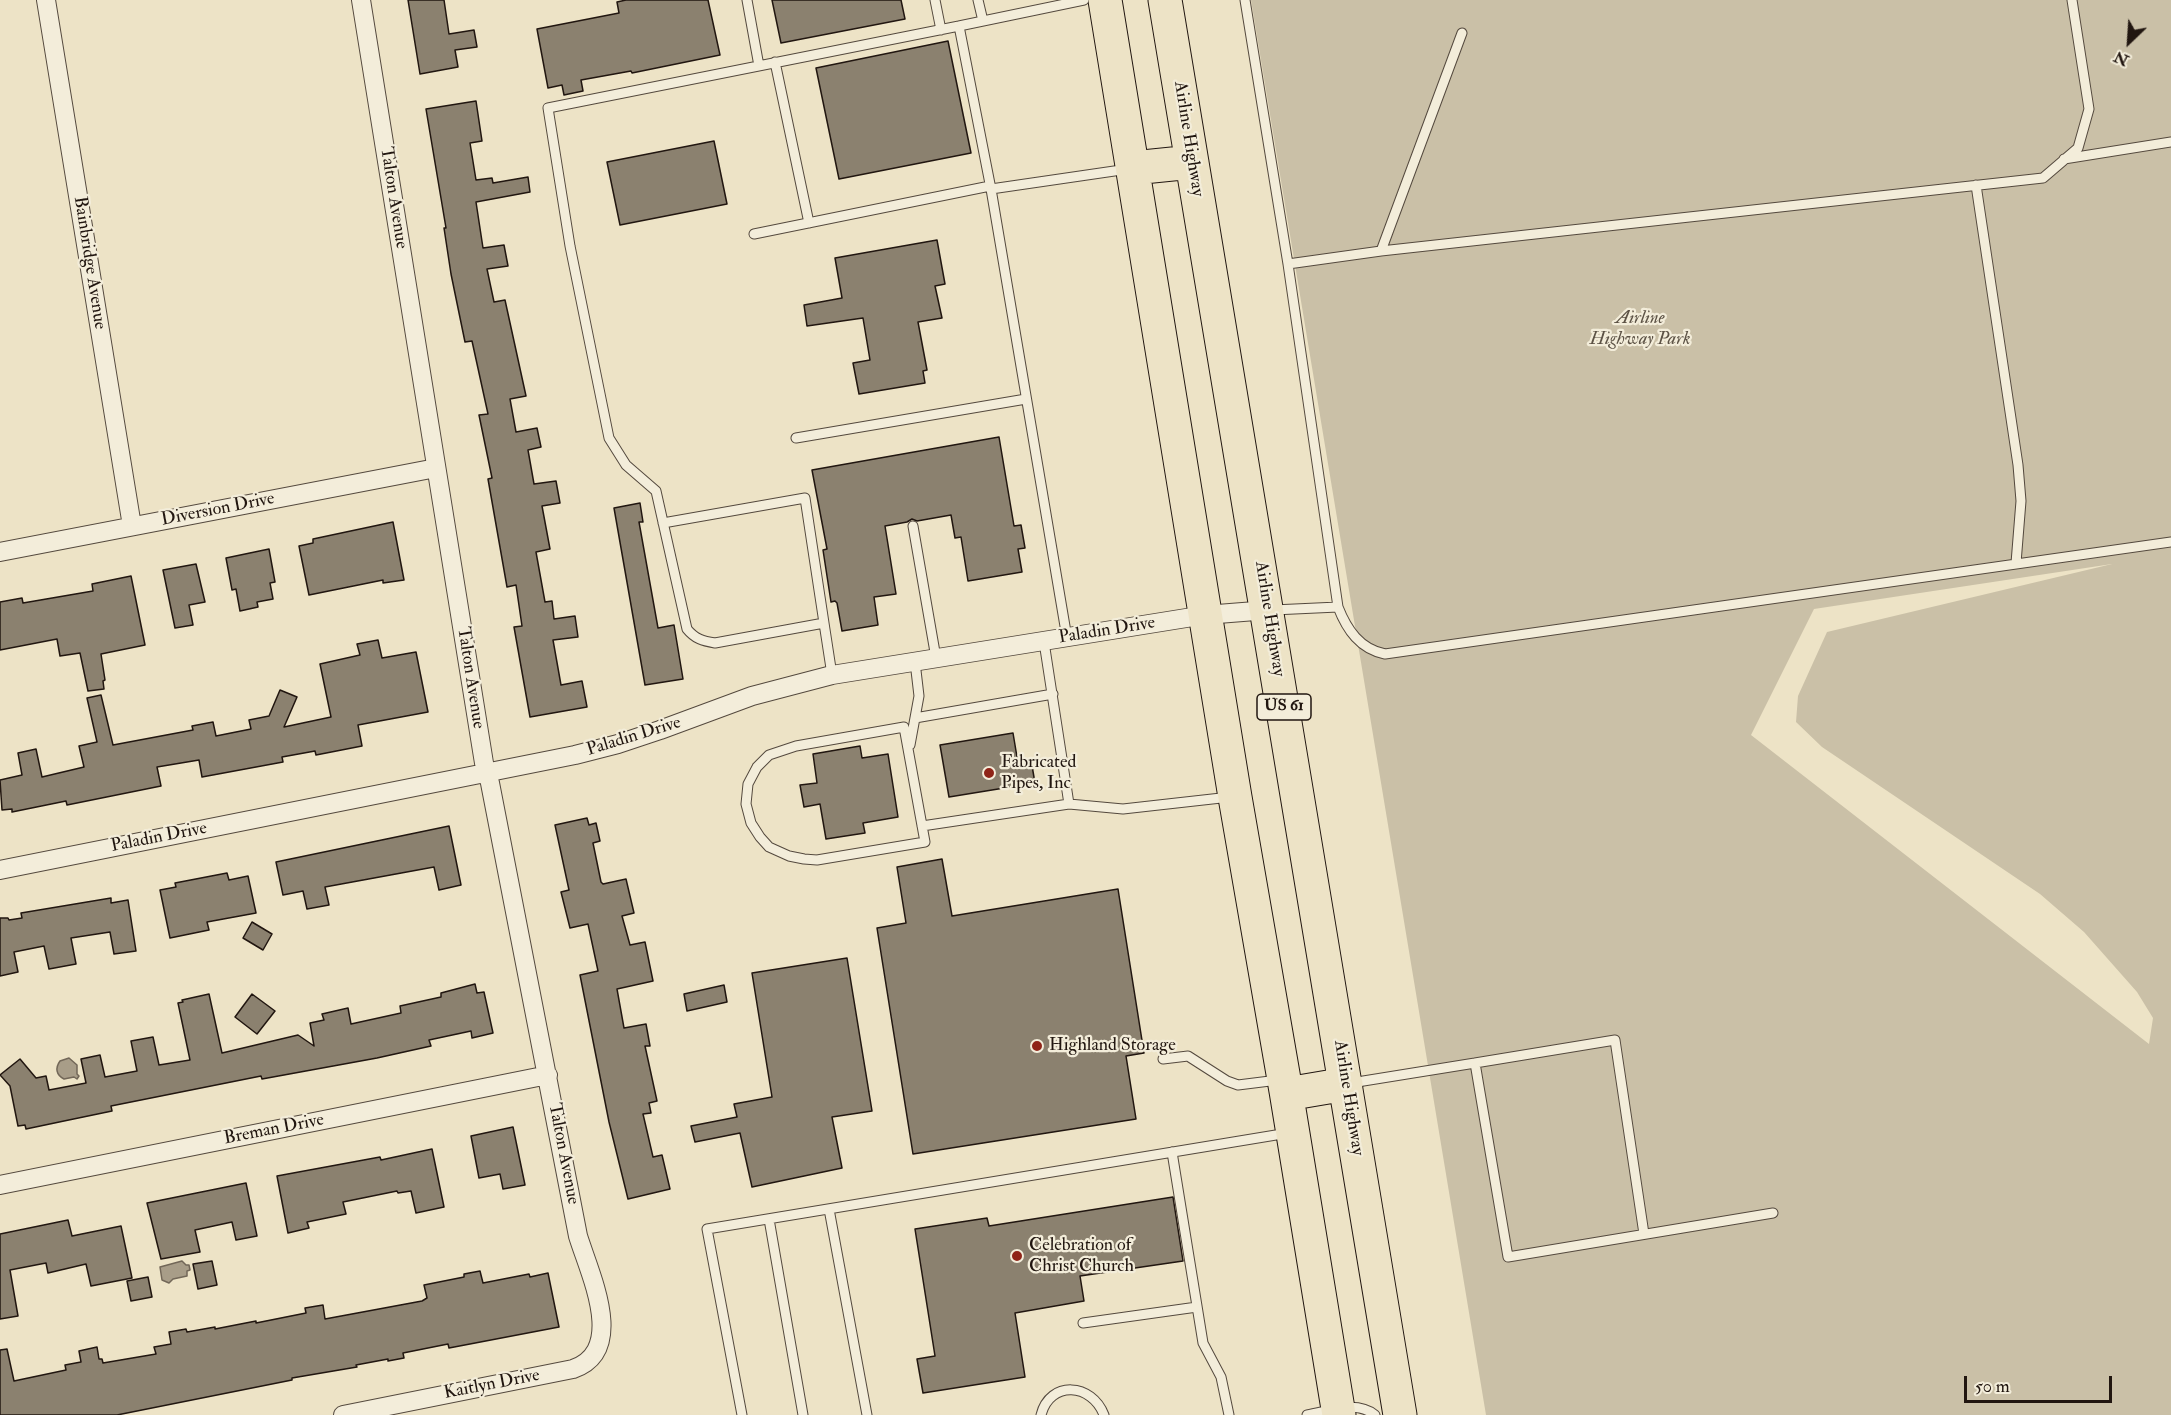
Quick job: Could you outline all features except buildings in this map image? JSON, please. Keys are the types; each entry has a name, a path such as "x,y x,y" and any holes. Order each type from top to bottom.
{"highway":[{"path":"1105,0 1235,797 1286,1087 1328,1413"},
{"name":"Airline Highway","path":"1165,0 1400,1415"},
{"path":"1133,168 1192,162"},
{"path":"1286,1087 1346,1084"}],"street":[{"name":"Bainbridge Avenue","path":"46,0 132,526"},
{"name":"Talton Avenue","path":"361,0 487,773 548,1074 578,1236 600,1308 603,1327 598,1349"},
{"name":"Diversion Drive","path":"0,552 436,468"},
{"name":"Paladin Drive","path":"0,870 487,773 618,744 752,696 832,675 1205,615 1268,610"},
{"name":"Breman Drive","path":"0,1185 548,1074"},
{"name":"Kaitlyn Drive","path":"343,1415 573,1369 583,1366 598,1349"}],"lane":[{"path":"747,0 759,66"},
{"path":"935,0 941,30"},
{"path":"978,0 983,21"},
{"path":"824,623 715,643 702,641 687,629 656,490 626,465 609,438 570,246 548,108 1083,0"},
{"path":"1245,0 1288,264 1338,607 1343,620 1359,642 1367,648 1385,654 2171,542"},
{"path":"1288,264 1381,251 2043,178 2078,148 2089,109 2072,0"},
{"path":"959,26 991,187 1067,638"},
{"path":"1381,251 1462,33"},
{"path":"776,62 809,223"},
{"path":"2064,159 2171,142"},
{"path":"754,234 991,187 1133,168"},
{"path":"1976,185 2018,465 2021,501 2016,563"},
{"path":"796,438 1026,399"},
{"path":"663,523 805,498 832,675"},
{"path":"913,526 936,658"},
{"path":"1268,610 1338,607"},
{"path":"1044,642 1069,804"},
{"path":"909,753 919,696 915,662"},
{"path":"915,718 1053,694"},
{"path":"904,727 922,826 925,842 817,860 789,856 769,847 751,823 746,804 748,784 757,767 769,755 796,746 904,727"},
{"path":"922,826 1069,804 1123,808 1235,797"},
{"path":"1346,1084 1615,1040 1644,1234"},
{"path":"1163,1059 1188,1056 1227,1081 1238,1085 1286,1087"},
{"path":"1474,1063 1508,1257 1773,1213"},
{"path":"742,1415 707,1229 1293,1132"},
{"path":"1172,1152 1203,1343 1221,1377 1229,1415"},
{"path":"830,1209 867,1415"},
{"path":"770,1219 803,1415"},
{"path":"1083,1323 1197,1307"},
{"path":"1041,1415 1047,1402 1054,1395 1064,1390 1074,1389 1093,1397 1100,1405 1104,1415"},
{"path":"1328,1413 1353,1406 1365,1408 1375,1415"}],"green space":[{"name":"Airline Highway Park","path":"1251,0 2171,0 2171,1415 1486,1415","holes":["2112,564 1827,632 1798,696 1796,722 1822,747 2040,894 2084,932 2137,992 2153,1018 2149,1044 1751,735 1814,609"]}],"shaded area":[{"path":"69,1058 77,1065 79,1076 77,1079 74,1077 64,1079 58,1073 60,1061"},
{"path":"182,1261 189,1265 190,1270 187,1271 187,1276 173,1279 169,1283 162,1280 160,1267"}],"place":[{"name":"Fabricated Pipes, Inc","path":"989,773"},
{"name":"Highland Storage","path":"1037,1046"},
{"name":"Celebration of Christ Church","path":"1017,1256"}]}
